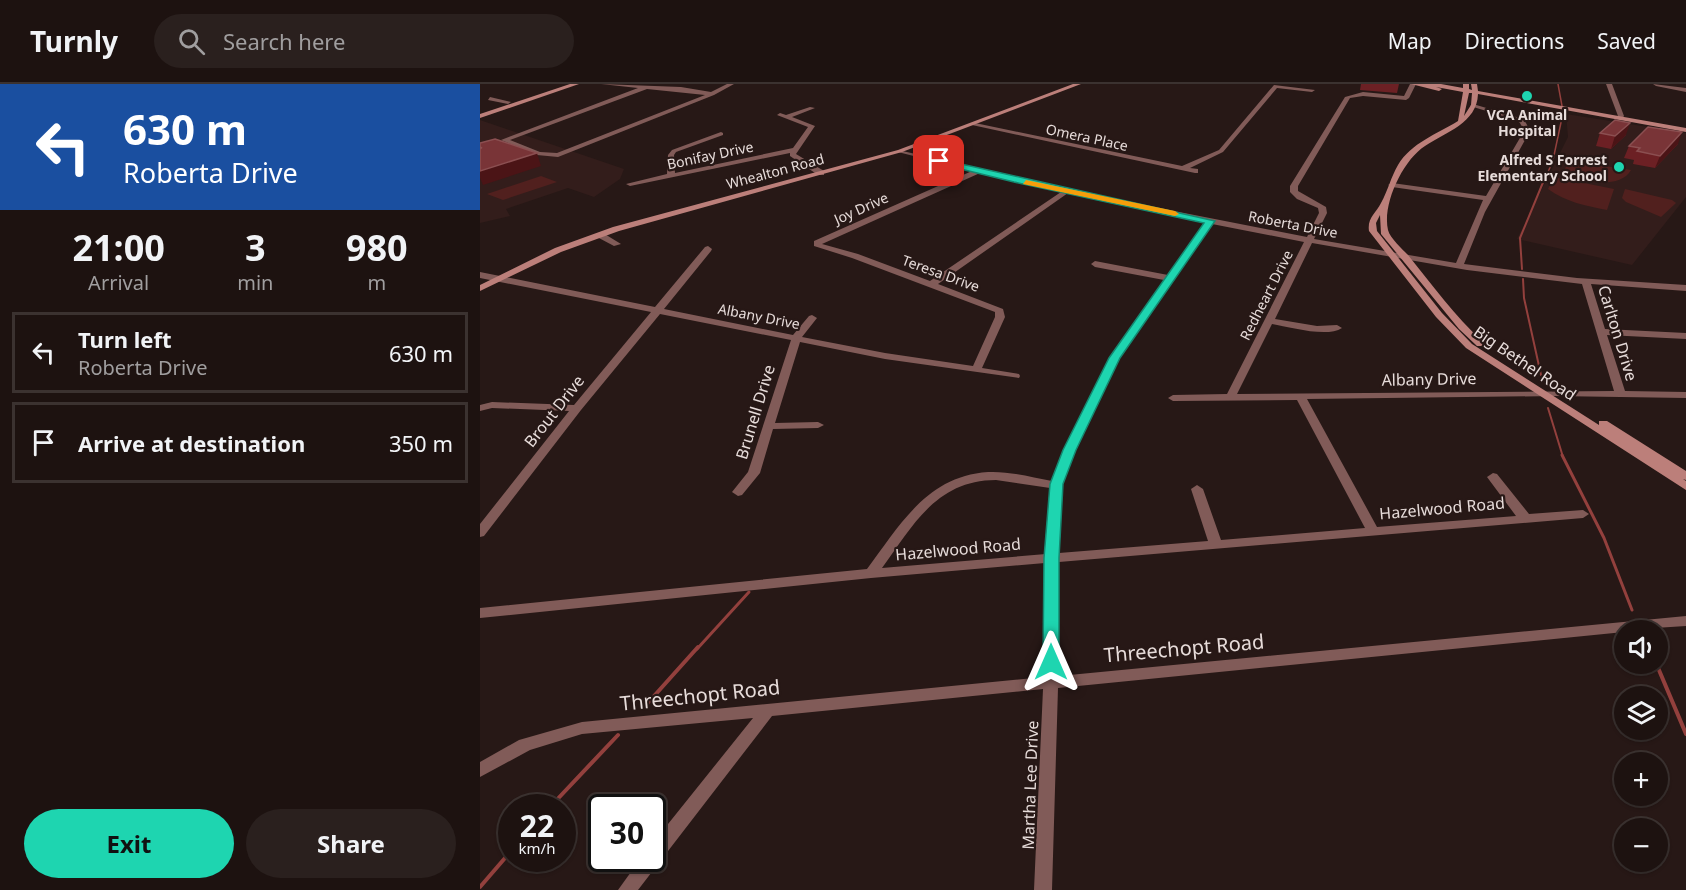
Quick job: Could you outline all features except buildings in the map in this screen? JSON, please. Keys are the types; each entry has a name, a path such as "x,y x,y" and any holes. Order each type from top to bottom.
{"main road":[{"path":"480,114 508,102 564,84"},
{"path":"480,114 576,84"},
{"name":"Whealton Road","path":"480,288 543,257 600,235 900,151 975,125 1078,84"},
{"path":"1414,84 1466,90"},
{"path":"1431,84 1466,90 1475,94 1686,130"},
{"path":"1473,106 1474,84"},
{"path":"1460,120 1466,90"},
{"name":"Big Bethel Road","path":"1473,106 1468,116 1412,151 1392,185 1384,204 1375,215 1372,229 1445,322 1469,346 1686,486"},
{"name":"Big Bethel Road","path":"1384,204 1383,230 1457,321 1490,351 1686,476"},
{"path":"1445,322 1457,321"}],"street":[{"path":"604,84 712,94"},
{"path":"646,87 504,139 539,154 558,155 712,94 731,84"},
{"name":"Redheart Drive","path":"1230,398 1271,321 1324,210 1300,197 1294,192 1294,186 1347,98 1363,94 1406,98 1414,84"},
{"path":"1609,84 1621,116 1619,119"},
{"path":"1656,84 1686,90"},
{"path":"1183,169 1221,150 1276,86 1312,90"},
{"path":"490,99 508,102"},
{"path":"1460,265 1467,239 1486,198 1527,131 1527,127 1511,116 1473,106"},
{"path":"812,108 784,116 812,126 792,157 821,173"},
{"name":"Omera Place","path":"975,125 1195,171"},
{"path":"671,175 671,155 674,151 721,134"},
{"name":"Bonifay Drive","path":"630,184 795,150"},
{"name":"Roberta Drive","path":"900,151 1067,191 1310,241 1586,283 1686,288"},
{"name":"Joy Drive","path":"820,240 978,171"},
{"path":"1392,185 1486,198"},
{"path":"932,284 1067,191"},
{"name":"Martha Lee Drive","path":"1043,890 1056,484 1114,358 1210,221"},
{"path":"600,235 617,244"},
{"name":"Teresa Drive","path":"820,240 818,246 855,256 1000,311 1000,316 976,370"},
{"name":"Brout Drive","path":"480,533 577,408 708,249"},
{"path":"1095,264 1169,278"},
{"name":"Albany Drive","path":"480,275 796,338 1015,376"},
{"name":"Carlton Drive","path":"1586,283 1620,393"},
{"path":"796,338 812,318"},
{"path":"1271,321 1317,329 1337,328"},
{"path":"1603,332 1686,336"},
{"name":"Brunell Drive","path":"738,492 754,473 796,338"},
{"name":"Albany Drive","path":"1173,398 1541,393 1686,395"},
{"path":"1300,396 1373,531"},
{"path":"480,408 492,405 577,408"},
{"path":"769,426 818,424"},
{"path":"871,573 923,504 934,493 950,484 986,476 1056,484"},
{"path":"1493,477 1525,518"},
{"path":"1197,489 1216,544"},
{"name":"Hazelwood Road","path":"480,613 871,573 1583,514"},
{"name":"Threechopt Road","path":"480,770 525,745 582,728 1686,621"},
{"path":"666,840 768,710"},
{"path":"627,890 641,872"}],"shaded area":[{"name":"Alfred S Forrest Elementary School","path":"1566,114 1686,133 1686,197 1632,265 1517,239 1568,137"},
{"path":"480,120 624,169 620,179 594,197 568,188 506,209 510,216 480,223"},
{"path":"1572,161 1631,170 1619,180 1610,182 1566,178 1561,175"},
{"path":"541,176 557,182 503,200 487,194"},
{"path":"1554,177 1614,189 1607,210 1576,203 1548,189"},
{"path":"1625,189 1672,200 1676,203 1661,217 1626,202 1622,198"}],"waterway":[{"path":"1558,84 1562,106"},
{"path":"1544,182 1553,160 1563,113"},
{"path":"1522,269 1520,238 1544,180"},
{"path":"1523,279 1524,298 1541,375"},
{"path":"1548,408 1563,457"},
{"path":"1563,457 1604,538 1632,610"},
{"path":"697,649 749,592"},
{"path":"646,705 698,647"},
{"path":"1661,674 1686,734"},
{"path":"562,794 618,735"},
{"path":"480,887 498,866"}],"slow traffic":[{"path":"1026,182 1175,214"}],"place":[{"name":"VCA Animal Hospital","path":"1527,96"},
{"name":"Alfred S Forrest Elementary School","path":"1619,167"}],"route":[{"path":"939,161 1014,180 1210,221 1114,358 1056,484 1052,558 1051,662"}]}
